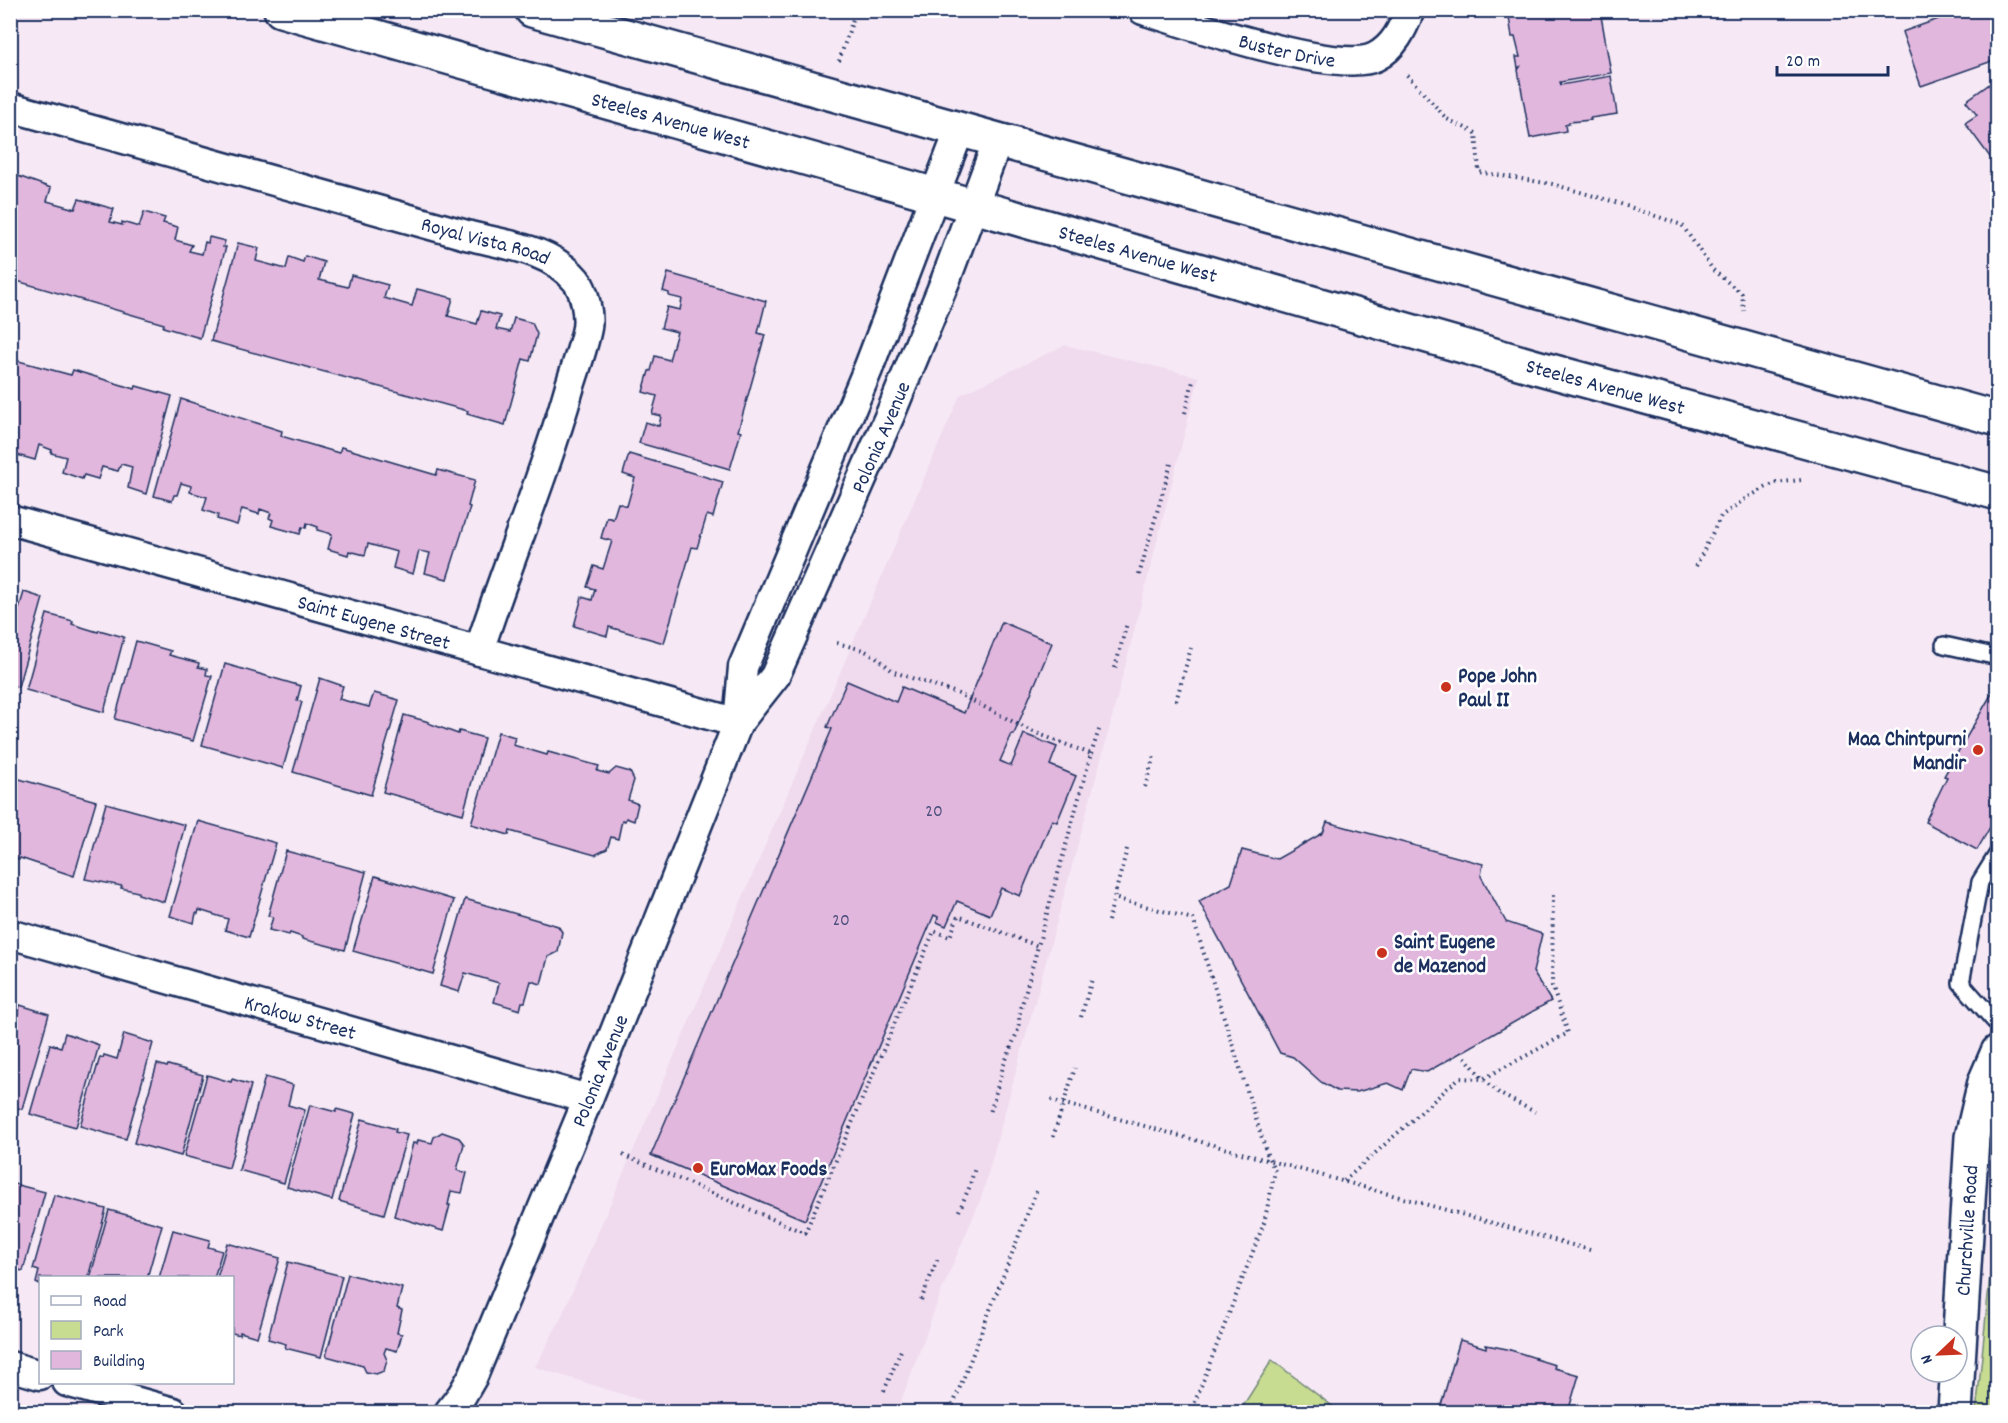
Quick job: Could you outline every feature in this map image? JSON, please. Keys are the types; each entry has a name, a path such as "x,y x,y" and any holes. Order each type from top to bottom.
{"main road":[{"name":"Steeles Avenue West","path":"281,10 1536,367 1998,493"},
{"path":"532,10 1998,419"},
{"name":"Churchville Road","path":"1955,1413 1972,1137 1985,1082 1998,1052"}],"street":[{"name":"Buster Drive","path":"1143,10 1225,36 1297,54 1350,62 1375,58 1384,51"},
{"path":"1384,51 1401,33 1410,10"},
{"name":"Royal Vista Road","path":"10,107 538,253 558,264 578,282 585,304 587,327 561,419 479,651"},
{"name":"Polonia Avenue","path":"449,1413 473,1376 588,1099 738,723 743,667 863,380 960,129"},
{"name":"Polonia Avenue","path":"738,723 776,676 890,416 998,140"},
{"name":"Saint Eugene Street","path":"10,520 738,723"},
{"name":"Krakow Street","path":"10,934 588,1099"},
{"path":"10,1366 39,1375"},
{"path":"72,1384 173,1413"}],"lane":[{"path":"1944,645 1998,657"},
{"path":"1998,853 1980,882 1961,983 1998,1025"}],"path":[{"path":"838,64 856,10"},
{"path":"1384,51 1447,120 1476,133 1479,172 1552,184 1616,202 1682,225 1713,270 1742,294 1749,348"},
{"path":"1185,413 1193,381"},
{"path":"1696,566 1721,516 1774,483 1801,480 1806,440"},
{"path":"1139,575 1172,460"},
{"path":"1115,668 1127,623"},
{"path":"837,643 863,650 875,656 894,672 959,694 1031,731 1091,754"},
{"path":"1176,701 1191,648"},
{"path":"990,1113 998,1083 1018,1030 1020,1012 1100,727"},
{"path":"1145,787 1154,755"},
{"path":"1108,921 1127,849"},
{"path":"1344,1182 1459,1078 1483,1079 1568,1033 1552,986 1553,891"},
{"path":"1114,898 1193,919 1275,1171 1264,1223 1191,1413"},
{"path":"622,1155 805,1233 934,931 950,937 958,916 1038,946"},
{"path":"1081,1017 1092,979"},
{"path":"1465,1057 1483,1079 1500,1094 1535,1112"},
{"path":"1053,1137 1075,1068"},
{"path":"998,1083 1006,1086"},
{"path":"1052,1100 1590,1250"},
{"path":"959,1211 975,1168"},
{"path":"953,1405 1037,1189"},
{"path":"921,1300 938,1258"},
{"path":"884,1391 902,1348"}],"shaded area":[{"path":"1065,345 1199,377 1105,745 982,1196 942,1290 897,1412 679,1412 535,1367 560,1320 960,395"}],"green space":[{"path":"1997,1205 1997,1412 1976,1412 1979,1386"},
{"path":"1272,1360 1340,1412 1239,1412"}],"building":[{"path":"1508,10 1600,10 1611,73 1560,82 1561,85 1611,76 1617,114 1569,122 1565,125 1566,131 1530,138 1518,70 1520,67 1518,68 1516,57 1520,57 1515,37 1512,37"},
{"path":"1964,10 1998,10 1998,59 1921,86 1902,32"},
{"path":"1998,78 1998,151 1990,157 1965,123 1977,115 1966,101"},
{"path":"18,176 51,188 47,201 75,209 79,199 114,209 110,222 122,225 122,222 139,227 144,212 165,218 163,223 178,227 175,240 192,245 189,251 202,254 209,237 225,241 223,247 226,247 200,338 163,327 164,324 10,279 10,191 13,191"},
{"path":"238,243 259,248 256,261 286,269 289,257 303,262 305,256 324,262 319,280 348,287 351,275 388,285 384,298 412,306 417,289 453,298 448,316 477,324 481,311 500,316 496,329 510,332 514,318 532,323 537,334 530,361 523,359 505,425 467,414 468,411 211,341"},
{"path":"668,273 766,301 758,333 765,335 738,431 741,432 730,469 639,443 645,422 659,426 661,416 652,414 657,396 643,392 649,371 651,371 655,356 669,360 677,332 661,328 667,307 680,310 682,299 669,296 669,293 663,291"},
{"path":"10,353 13,353 11,359 71,375 73,370 135,389 136,386 172,396 146,494 128,488 132,467 121,464 118,471 102,467 98,479 84,475 82,479 62,472 66,457 51,453 52,450 39,445 35,460 10,453"},
{"path":"181,399 282,431 281,436 339,453 341,447 436,475 438,470 475,480 468,506 470,507 447,579 425,573 430,553 419,551 413,574 393,568 397,552 368,544 365,555 349,551 348,555 328,549 332,534 317,530 318,527 307,523 306,528 302,527 300,534 271,526 273,520 269,518 271,513 260,509 259,514 242,509 237,525 217,519 218,515 203,510 207,497 190,492 191,486 181,483 172,501 154,496"},
{"path":"629,454 723,482 713,517 707,515 697,548 692,547 664,643 609,627 607,636 574,626 582,597 592,600 595,589 587,587 594,566 603,569 612,541 601,538 607,517 613,519 618,503 627,506 635,478 623,474"},
{"path":"24,592 43,598 18,687 10,685 10,609 19,609"},
{"path":"47,614 73,621 72,624 98,632 99,630 124,637 104,712 26,690"},
{"path":"1002,622 1052,643 1014,734 1000,761 1011,766 1024,734 1057,747 1050,765 1076,776 1057,822 1052,820 1020,896 1001,888 990,915 957,901 946,926 937,922 938,917 934,915 805,1220 651,1155 832,729 827,727 847,681 896,702 902,687 964,713"},
{"path":"136,641 171,651 169,655 199,663 198,667 207,669 206,675 212,676 193,741 115,719"},
{"path":"225,664 301,686 297,701 302,702 283,768 202,745"},
{"path":"320,678 343,686 339,699 369,707 374,693 399,700 371,795 293,772"},
{"name":"Maa Chintpurni Mandir","path":"1995,688 1998,689 1998,813 1977,850 1925,822 1947,777 1944,776"},
{"path":"404,715 458,734 459,731 484,738 463,814 383,792"},
{"path":"498,732 515,737 513,745 599,766 597,771 609,774 616,768 630,772 634,780 628,800 638,804 634,821 626,818 625,821 622,820 618,839 611,837 607,849 595,855 510,831 509,835 471,824"},
{"path":"16,778 96,801 74,876 20,858 19,860 14,859 14,862 10,861 10,797"},
{"path":"106,803 185,825 164,902 121,888 122,886 85,879"},
{"path":"198,821 276,843 249,937 225,930 228,919 199,910 194,923 170,916"},
{"name":"Saint Eugene de Mazenod","path":"1327,822 1483,864 1481,876 1506,922 1542,934 1533,972 1551,1001 1427,1072 1411,1069 1403,1090 1388,1083 1357,1092 1337,1091 1321,1082 1293,1057 1280,1053 1199,901 1231,884 1242,850 1277,859 1323,833"},
{"path":"286,851 366,872 345,950 302,939 290,933 289,935 269,930 273,917 268,916"},
{"path":"375,876 454,900 433,974 353,951"},
{"path":"465,899 558,926 562,932 558,952 548,957 541,984 531,981 525,1002 522,1002 520,1010 494,1002 499,983 465,973 459,992 440,986"},
{"path":"20,1005 49,1014 22,1109 10,1106 10,1026 14,1027"},
{"path":"65,1033 99,1045 76,1127 30,1114 50,1044 61,1047"},
{"path":"124,1034 153,1043 126,1139 80,1126 100,1057 103,1058 104,1055 117,1059"},
{"path":"157,1064 203,1075 181,1156 134,1143"},
{"path":"207,1075 251,1085 229,1168 184,1156"},
{"path":"265,1077 293,1085 288,1105 305,1110 284,1183 239,1170"},
{"path":"310,1105 355,1114 332,1200 287,1187"},
{"path":"362,1119 396,1129 395,1132 407,1135 384,1214 339,1201"},
{"path":"442,1132 459,1138 464,1144 457,1170 467,1173 462,1193 451,1191 443,1231 394,1216 413,1143 417,1144 418,1140 432,1143 434,1137"},
{"path":"10,1183 45,1192 23,1271 10,1268"},
{"path":"54,1195 106,1209 89,1276 39,1276 39,1284 36,1283 39,1271 33,1269"},
{"path":"109,1210 162,1225 148,1276 91,1276"},
{"path":"173,1230 210,1240 208,1247 222,1251 215,1276 160,1276"},
{"path":"227,1243 280,1258 257,1337 240,1332 240,1335 234,1334 234,1276 218,1276"},
{"path":"288,1262 342,1276 321,1357 285,1348 286,1344 268,1339"},
{"path":"348,1274 402,1288 397,1308 402,1310 397,1333 402,1334 397,1351 386,1348 384,1353 387,1360 384,1371 376,1374 366,1372 363,1366 326,1356"},
{"path":"1460,1340 1486,1348 1486,1345 1507,1349 1555,1365 1554,1368 1579,1375 1568,1412 1465,1412 1441,1405"}],"place":[{"name":"Pope John Paul II","path":"1446,687"},
{"name":"Maa Chintpurni Mandir","path":"1978,750"},
{"name":"Saint Eugene de Mazenod","path":"1382,953"},
{"name":"EuroMax Foods","path":"698,1168"}]}
